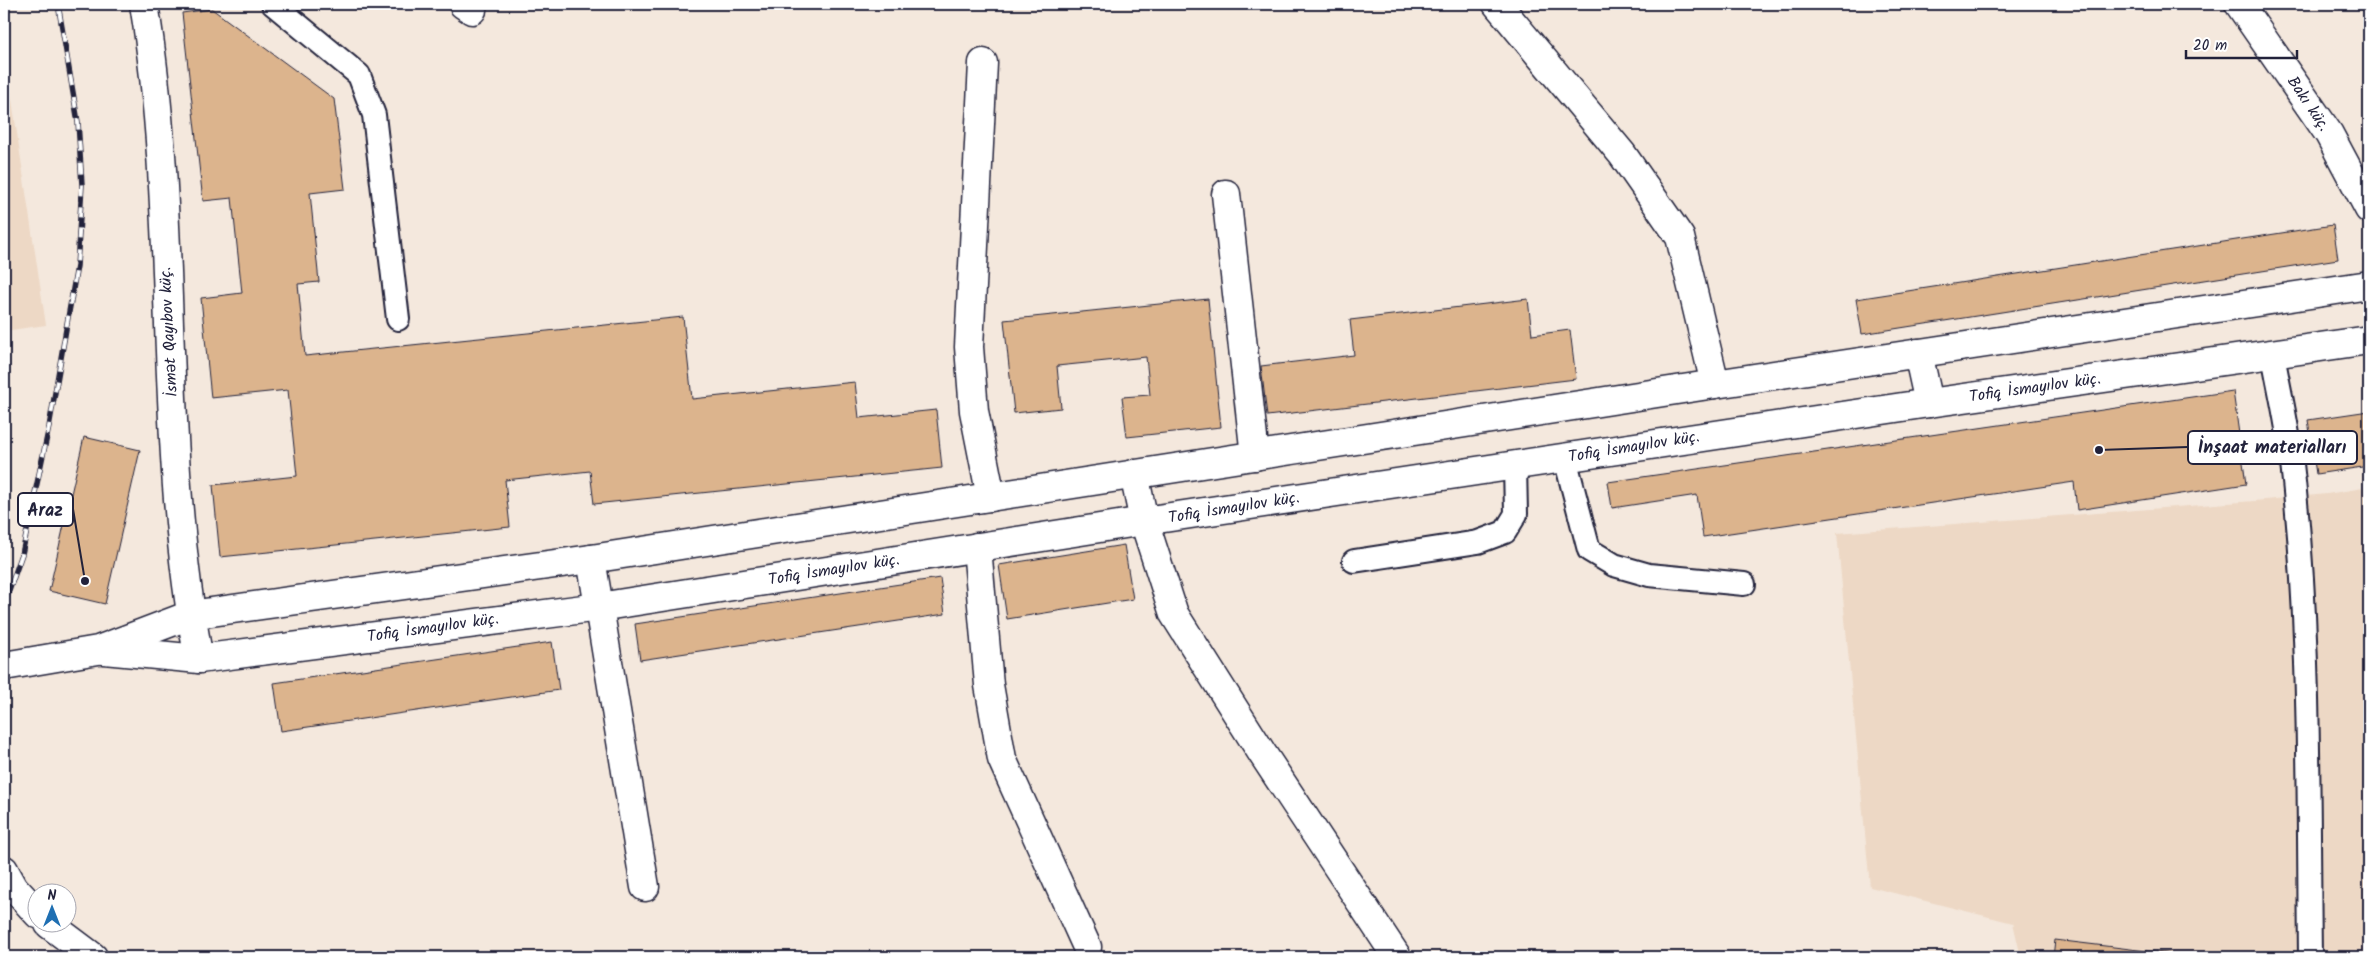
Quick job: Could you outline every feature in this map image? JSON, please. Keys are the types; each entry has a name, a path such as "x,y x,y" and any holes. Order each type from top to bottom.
{"main road":[{"name":"İsmət Qayıbov küç.","path":"144,4 152,53 160,151 176,492 190,615 199,659"},
{"path":"1497,4 1622,154 1680,237 1715,384"},
{"name":"Bakı küç.","path":"2239,4 2329,134 2369,209"},
{"path":"983,63 969,347 974,411 991,497"},
{"path":"1226,194 1255,456"},
{"path":"4,666 98,650 190,615 591,559 1715,384 2369,285"},
{"name":"Tofiq İsmayılov küç.","path":"98,650 199,659 599,607 1515,465 1928,403 2369,340"},
{"path":"1918,354 1928,403"},
{"path":"1134,474 1144,521 1174,614 1262,753 1397,957"},
{"path":"977,547 989,685 1002,759 1088,947"},
{"path":"591,559 645,887"},
{"path":"4,870 14,888 28,903"},
{"path":"62,934 93,957"}],"lane":[{"path":"273,4 359,75 374,114 398,319"},
{"path":"2273,355 2291,454 2303,592 2308,718 2310,957"},
{"path":"1565,458 1588,550 1614,565 1650,575 1744,584"},
{"path":"1354,560 1478,542 1505,532 1516,514 1515,465"}],"shaded area":[{"path":"4,47 46,325 4,331"},
{"path":"2369,487 2369,957 2021,957 2013,923 1870,887 1837,533 2254,501 2327,494"}],"building":[{"path":"212,9 334,99 345,189 310,193 319,282 298,284 305,356 683,317 692,399 855,382 859,418 936,410 942,468 594,504 590,471 505,480 510,527 220,557 213,485 297,476 288,390 211,398 201,298 242,293 232,198 203,201 182,13"},
{"path":"2333,225 2338,259 1862,334 1856,299"},
{"path":"1208,299 1221,427 1127,437 1122,397 1150,395 1146,357 1057,366 1061,408 1014,413 1004,320"},
{"path":"1528,299 1532,335 1570,330 1576,379 1267,416 1261,366 1354,355 1350,320"},
{"path":"2233,391 2246,484 2077,510 2074,482 1703,537 1697,495 1612,508 1608,482"},
{"path":"2369,411 2369,466 2316,474 2308,420"},
{"path":"84,437 140,450 105,604 49,591"},
{"path":"1124,545 1133,599 1007,619 999,565"},
{"path":"940,578 945,614 640,660 635,624"},
{"path":"552,642 559,690 281,731 274,683"},
{"path":"2055,940 2197,957 2053,957"}],"railway":[{"path":"4,605 22,554 49,427 77,266 82,185 78,122 58,4"}],"place":[{"name":"İnşaat materialları","path":"2099,450"},
{"name":"Araz","path":"85,581"}]}
